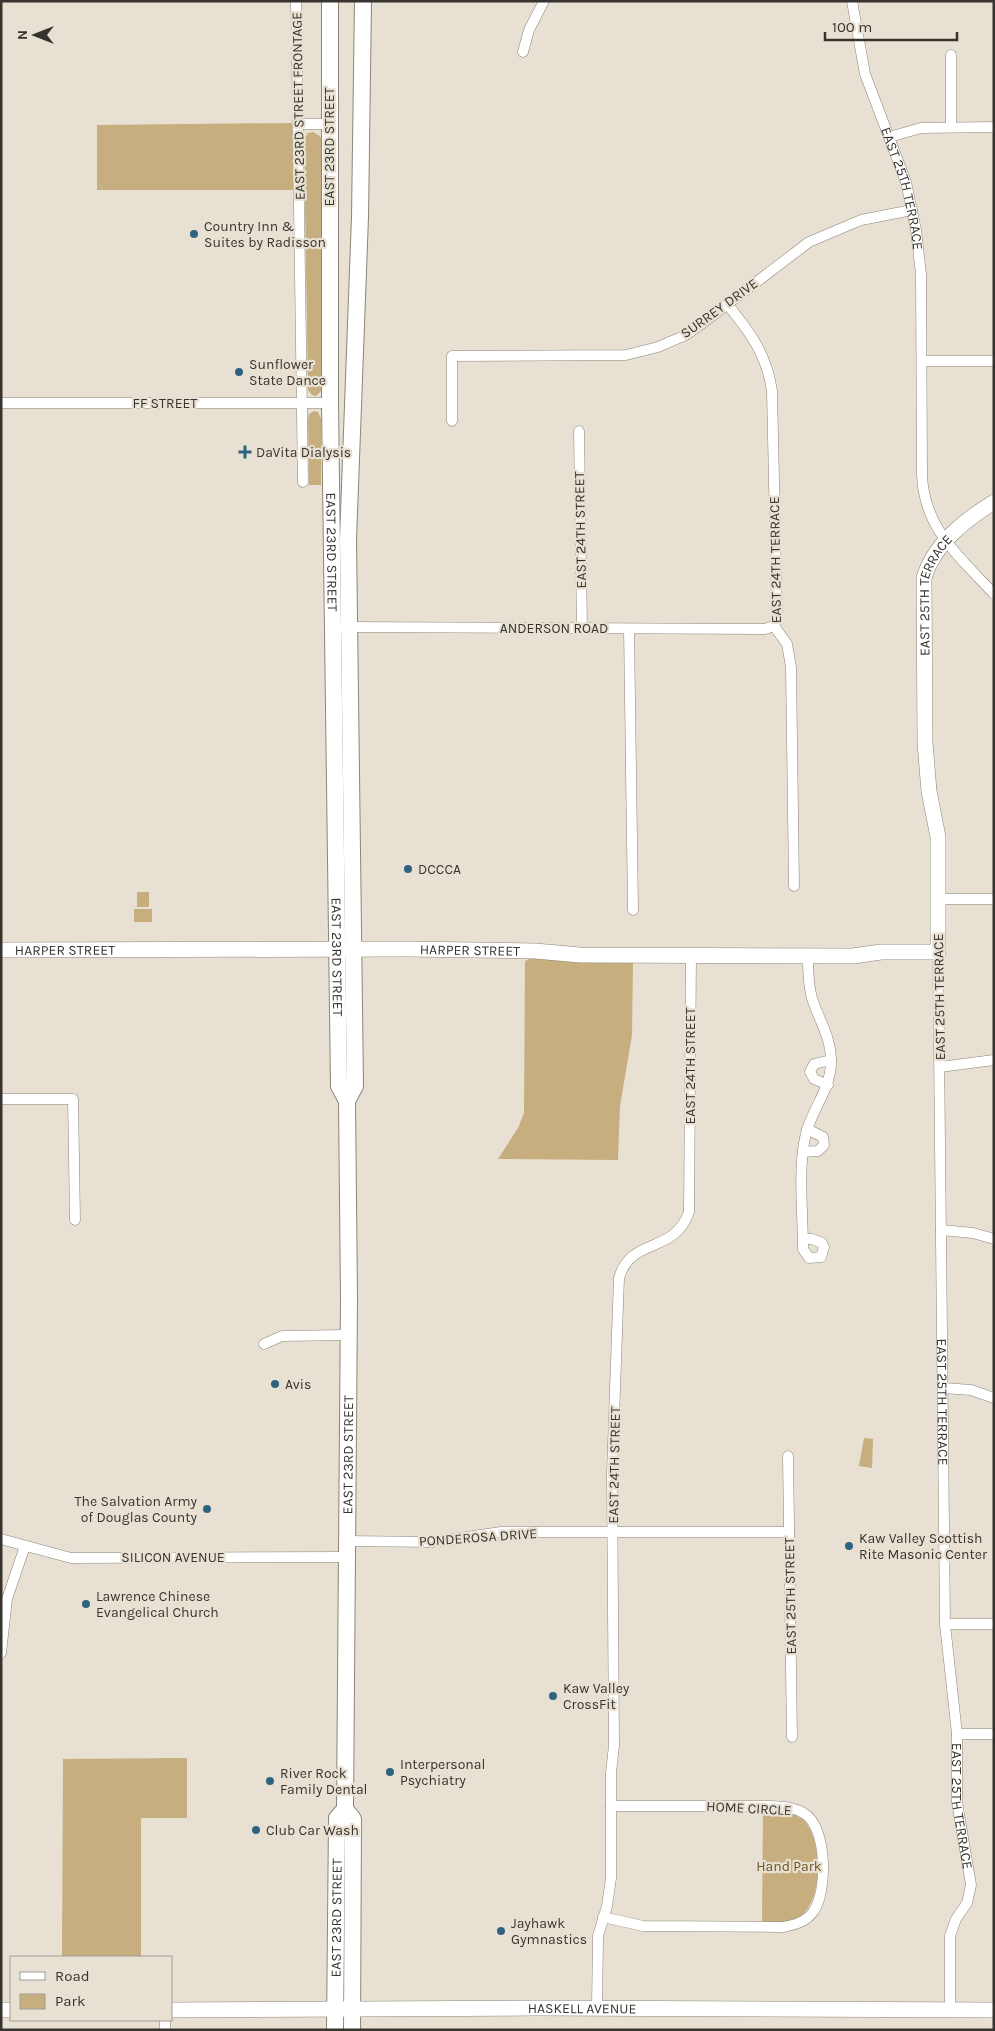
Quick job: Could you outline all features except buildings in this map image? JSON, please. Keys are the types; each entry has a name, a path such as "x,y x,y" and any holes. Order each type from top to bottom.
{"main road":[{"name":"EAST 23RD STREET","path":"330,1 328,124 330,403 339,1086 348,1101"},
{"name":"EAST 23RD STREET","path":"335,2030 336,1839 337,1818 345,1810 348,1101 355,1086 348,515 360,217 363,1"},
{"path":"329,267 337,291 341,410 344,416 352,419"},
{"name":"EAST 23RD STREET","path":"345,1810 353,1818 352,2030"},
{"path":"336,1839 344,1848 347,1869 353,1872"}],"street":[{"name":"EAST 23RD STREET FRONTAGE","path":"296,1 304,482"},
{"path":"523,52 529,30 544,1"},
{"name":"EAST 25TH TERRACE","path":"852,1 866,74 906,182 912,210 921,274 922,484 928,512 946,541 928,567 923,593 925,743 929,791 938,837 945,1624 957,1734 957,1802 971,1884 968,1903 956,1919 950,1936 950,2010"},
{"path":"951,55 951,127"},
{"path":"298,124 328,124"},
{"path":"889,137 921,128 994,127"},
{"name":"SURREY DRIVE","path":"452,421 452,356 612,356 642,352 686,335 792,253 823,235 861,220 912,210"},
{"name":"EAST 24TH TERRACE","path":"727,304 758,345 766,361 772,391 777,616 774,626 787,644 791,667 794,886"},
{"path":"922,361 994,361"},
{"name":"FF STREET","path":"1,403 330,403"},
{"name":"EAST 24TH STREET","path":"579,431 582,628"},
{"path":"994,502 968,520 946,541 994,594"},
{"name":"ANDERSON ROAD","path":"333,627 765,629 774,626"},
{"path":"629,629 633,910"},
{"path":"938,899 994,900"},
{"name":"HARPER STREET","path":"1,950 519,950 580,955 691,956 808,956 938,952"},
{"name":"EAST 24TH STREET","path":"597,2008 598,1942 609,1896 611,1878 611,1806 614,1745 613,1443 619,1278 626,1261 637,1252 674,1236 689,1212 691,956"},
{"path":"803,1239 802,1152 807,1129 828,1085 831,1060 827,1032 812,998 808,981 808,956"},
{"path":"828,1085 814,1079 810,1072 814,1064 831,1060"},
{"path":"940,1067 994,1060"},
{"path":"1,1100 73,1099 74,1220"},
{"path":"802,1152 818,1151 824,1145 820,1134 807,1129"},
{"path":"941,1230 973,1233 994,1239"},
{"path":"264,1344 282,1336 348,1335"},
{"path":"943,1388 971,1390 994,1398"},
{"name":"EAST 25TH STREET","path":"788,1456 792,1737"},
{"name":"PONDEROSA DRIVE","path":"347,1549 432,1542 501,1532 789,1532"},
{"name":"SILICON AVENUE","path":"1,1539 71,1558 347,1549"},
{"path":"1,1653 7,1598 25,1546"},
{"path":"945,1624 994,1624"},
{"path":"957,1734 994,1734"},
{"name":"HOME CIRCLE","path":"603,1916 643,1926 783,1927 798,1924 808,1917 818,1905 822,1888 820,1836 812,1821 795,1809 771,1806 611,1806"},
{"name":"HASKELL AVENUE","path":"172,2010 597,2008 994,2010"}],"green space":[{"path":"292,123 294,190 97,190 97,125"},
{"path":"313,132 320,136 322,142 324,348 322,390 316,396 312,395 308,390 304,139 308,133"},
{"path":"314,411 318,412 321,419 321,485 309,485 308,420 309,414"},
{"path":"137,892 149,892 149,907 137,907"},
{"path":"134,909 152,909 152,922 134,922"},
{"path":"535,956 569,962 633,962 632,1035 620,1106 618,1160 498,1159 518,1128 524,1113 525,961"},
{"path":"864,1438 873,1439 872,1468 859,1466"},
{"path":"187,1758 187,1818 141,1818 141,1956 62,1956 63,1759"},
{"name":"Hand Park","path":"763,1812 782,1812 797,1815 808,1826 814,1838 818,1867 817,1883 808,1908 796,1919 782,1922 762,1922"}],"place":[{"name":"Country Inn & Suites by Radisson","path":"194,234"},
{"name":"Sunflower State Dance","path":"239,372"},
{"name":"DaVita Dialysis","path":"245,452"},
{"name":"DCCCA","path":"408,869"},
{"name":"Avis","path":"275,1384"},
{"name":"The Salvation Army of Douglas County","path":"207,1509"},
{"name":"Kaw Valley Scottish Rite Masonic Center","path":"849,1546"},
{"name":"Lawrence Chinese Evangelical Church","path":"86,1604"},
{"name":"Kaw Valley CrossFit","path":"553,1696"},
{"name":"Interpersonal Psychiatry","path":"390,1772"},
{"name":"River Rock Family Dental","path":"270,1781"},
{"name":"Club Car Wash","path":"256,1830"},
{"name":"Jayhawk Gymnastics","path":"501,1931"}]}
